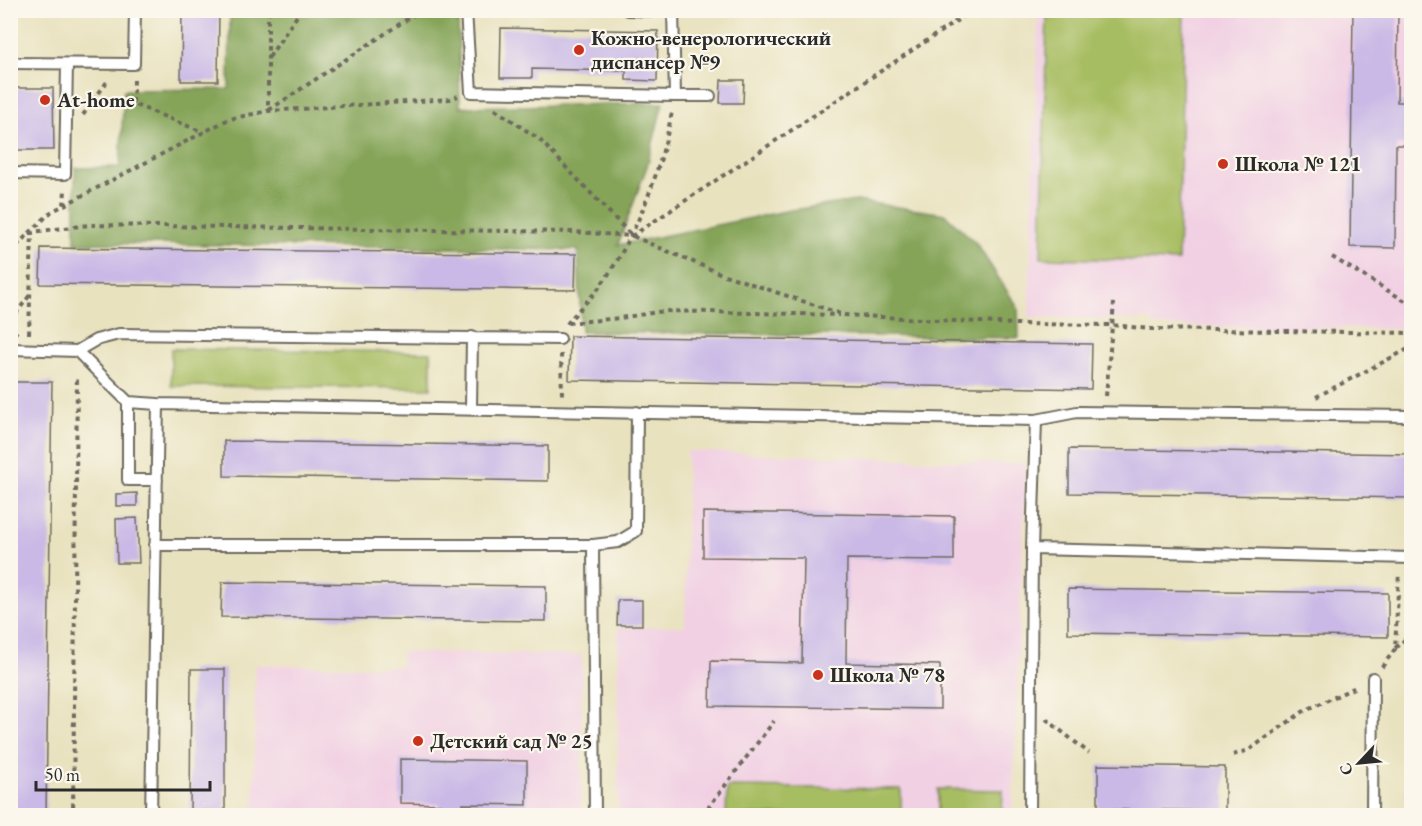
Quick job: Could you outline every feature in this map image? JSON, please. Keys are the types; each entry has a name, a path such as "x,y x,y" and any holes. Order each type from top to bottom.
{"lane":[{"path":"10,63 134,64 135,10"},
{"path":"466,10 471,92 710,96"},
{"path":"627,10 673,11 675,96"},
{"path":"10,173 65,174 67,64"},
{"path":"10,349 77,351 96,340 119,334 560,339"},
{"path":"471,408 472,337"},
{"path":"77,351 128,402 158,404 1036,420 1077,412 1412,416"},
{"path":"128,402 129,480 156,480"},
{"path":"151,816 158,404"},
{"path":"155,545 593,545 618,542 636,531 637,412"},
{"path":"1030,816 1032,549 1036,420"},
{"path":"593,545 595,816"},
{"path":"1032,549 1406,558"},
{"path":"1372,816 1373,678"}],"path":[{"path":"267,10 268,111"},
{"path":"267,58 301,10"},
{"path":"268,111 422,10"},
{"path":"632,237 973,10"},
{"path":"66,140 119,64"},
{"path":"134,64 133,104 203,132"},
{"path":"10,252 51,212 229,118 268,111 450,99 471,92 539,139 632,237"},
{"path":"562,410 560,339 568,323 603,284 632,237 666,142 675,96"},
{"path":"32,232 89,225 575,232 632,237 722,274 844,315"},
{"path":"29,349 32,232"},
{"path":"1332,257 1412,305"},
{"path":"10,321 31,294"},
{"path":"1105,412 1114,303"},
{"path":"568,323 664,311 844,315 1015,324 1112,325 1150,330 1412,333"},
{"path":"1286,413 1412,347"},
{"path":"73,816 77,351"},
{"path":"1395,649 1406,558"},
{"path":"1233,755 1249,750 1304,711 1373,678 1395,649 1412,634"},
{"path":"1031,707 1089,753"},
{"path":"702,816 774,721"}],"shaded area":[{"name":"Школа № 121","path":"1038,11 1411,11 1411,329 1153,326 1153,320 1029,317"},
{"name":"Школа № 78","path":"687,451 1026,464 1012,815 618,816 618,628 685,626"},
{"name":"Детский сад № 25","path":"401,652 582,655 581,815 254,816 255,665 401,667"}],"green space":[{"path":"230,11 458,11 460,107 663,103 647,166 618,245 791,210 857,201 945,214 976,243 1018,308 1019,338 581,332 578,250 75,243 75,168 120,167 124,90 229,89"},
{"path":"1047,11 1184,11 1178,261 1041,258"},
{"path":"171,349 431,352 431,388 171,386"},
{"path":"727,787 901,789 901,815 726,815"},
{"path":"938,789 1003,790 1002,815 938,815"}],"building":[{"path":"182,10 219,10 218,81 181,81"},
{"path":"1353,10 1398,10 1397,102 1412,102 1412,145 1396,145 1395,248 1350,247"},
{"name":"Кожно-венерологический диспансер №9","path":"501,28 658,31 657,81 626,80 626,71 532,69 532,78 500,78"},
{"path":"721,80 744,80 743,103 720,103"},
{"path":"10,88 53,88 54,150 10,150"},
{"path":"41,248 576,254 575,290 40,284"},
{"path":"570,336 1092,344 1091,389 569,380"},
{"path":"10,382 52,382 46,816 10,816"},
{"path":"224,441 548,446 548,481 224,476"},
{"path":"1069,449 1412,454 1412,498 1069,493"},
{"path":"137,493 137,506 116,506 116,494"},
{"path":"703,512 954,516 954,560 847,559 846,663 940,665 940,709 710,706 711,661 802,663 804,558 703,557"},
{"path":"137,518 139,563 117,563 116,519"},
{"path":"222,582 546,586 546,621 221,617"},
{"path":"1068,589 1388,593 1388,637 1068,633"},
{"path":"618,600 642,600 642,625 617,625"},
{"path":"191,669 225,669 225,816 190,816"},
{"path":"1408,684 1412,684 1412,816 1406,816"},
{"path":"400,759 527,761 527,805 463,804 463,816 440,816 440,804 400,803"},
{"path":"1098,765 1225,767 1225,811 1162,810 1161,816 1138,816 1138,810 1098,809"}],"place":[{"name":"Кожно-венерологический диспансер №9","path":"579,50"},
{"name":"At-home","path":"45,100"},
{"name":"Школа № 121","path":"1223,164"},
{"name":"Школа № 78","path":"818,675"},
{"name":"Детский сад № 25","path":"418,741"}]}
